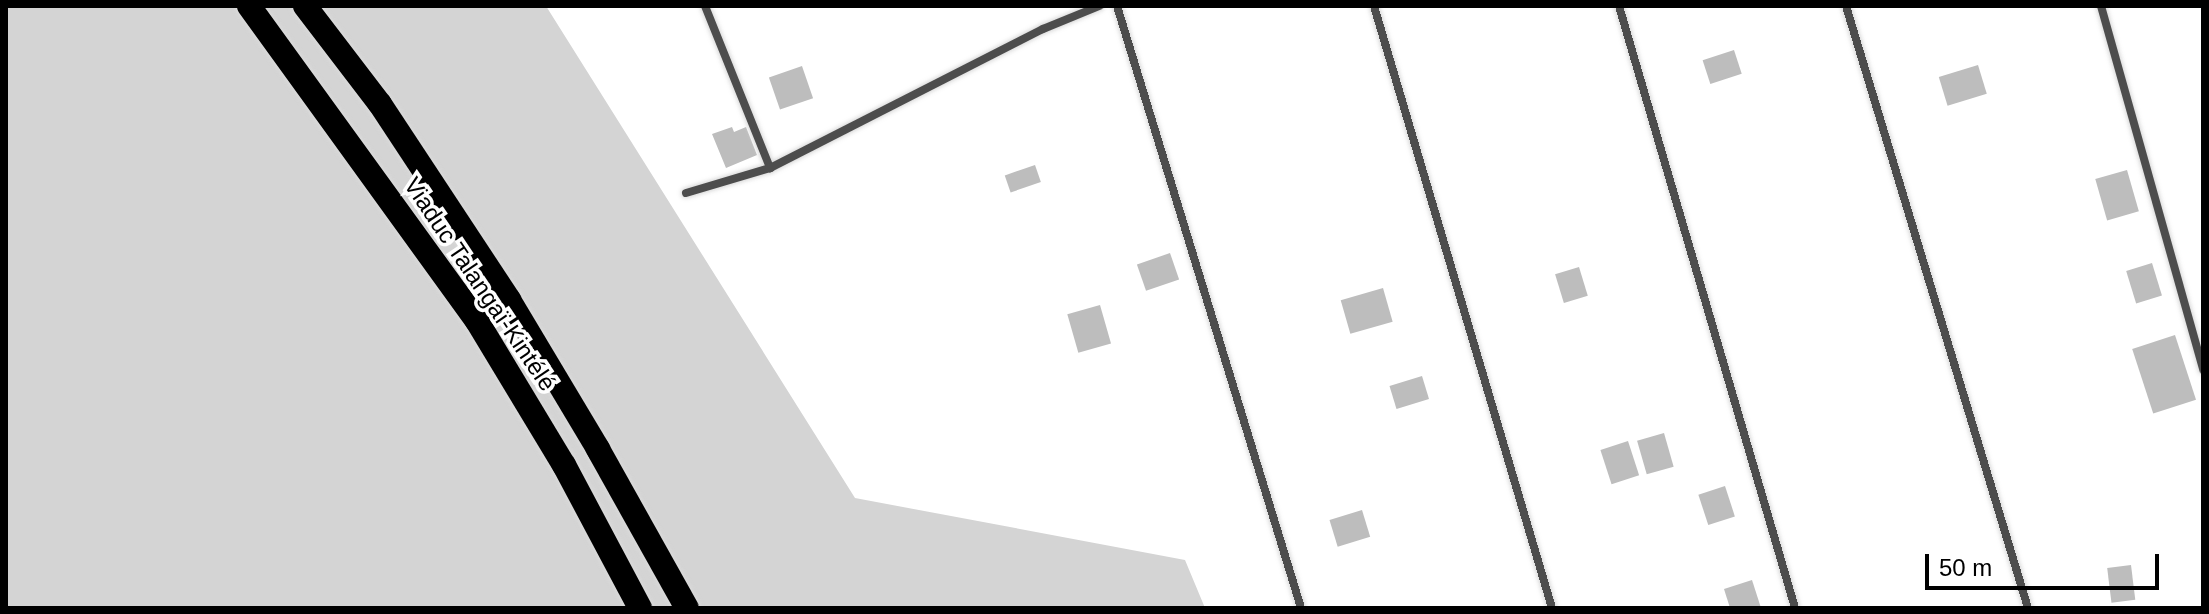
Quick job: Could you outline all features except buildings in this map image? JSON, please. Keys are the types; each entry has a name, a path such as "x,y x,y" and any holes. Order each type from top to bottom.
{"highway":[{"name":"Viaduc Talangaï-Kintélé","path":"249,6 477,321 564,465 640,608"},
{"name":"Viaduc Talangaï-Kintélé","path":"305,6 380,104 509,300 598,449 687,608"}],"street":[{"path":"705,6 770,168"},
{"path":"686,193 770,168 1043,29 1099,6"},
{"path":"1117,6 1301,608"},
{"path":"1374,6 1552,608"},
{"path":"1619,6 1795,608"},
{"path":"1846,6 2028,608"},
{"path":"2101,6 2203,370"}],"shaded area":[{"path":"6,6 546,6 855,498 1185,560 1205,608 6,608"}]}
